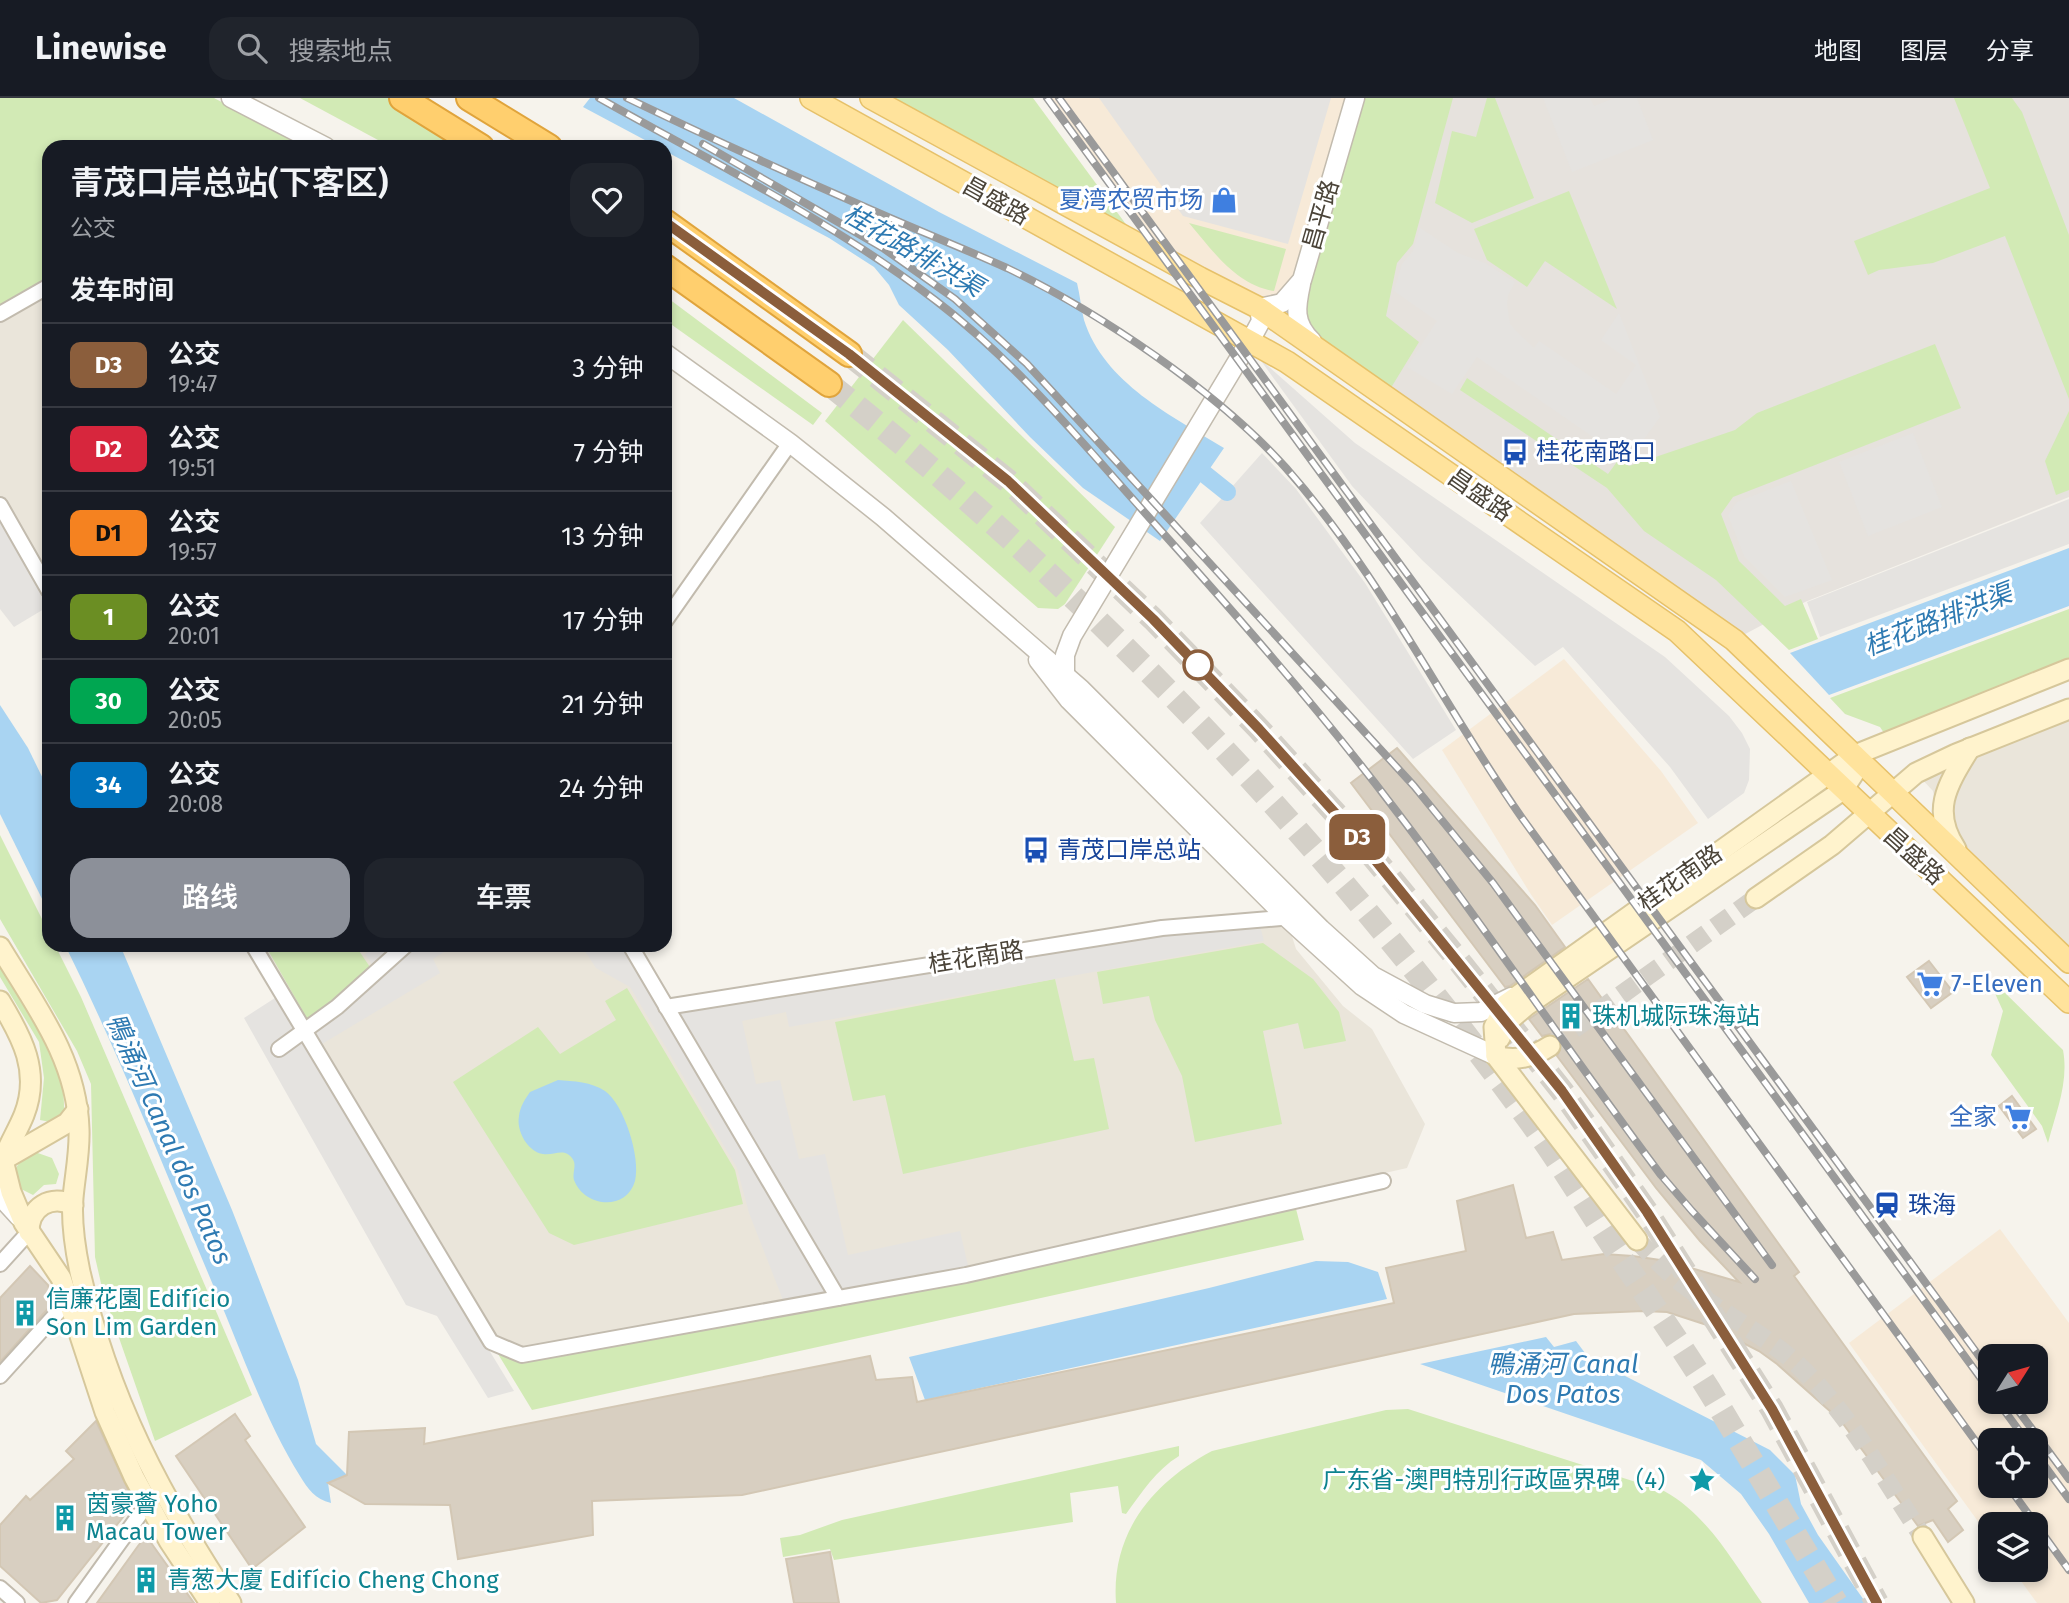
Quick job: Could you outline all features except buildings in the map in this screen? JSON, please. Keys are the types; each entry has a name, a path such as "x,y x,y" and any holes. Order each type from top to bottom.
{"highway":[{"path":"402,98 470,140"},
{"path":"469,98 538,140"},
{"path":"672,227 849,354"},
{"path":"672,272 829,384"}],"main road":[{"name":"昌盛路","path":"811,98 1252,337 1677,631 2069,1002"},
{"name":"昌盛路","path":"871,98 1268,313 1734,640 2069,962"},
{"name":"桂花南路","path":"1511,997 1855,755 2069,669"},
{"path":"1756,898 1832,845 1916,773 1970,748 2069,709"},
{"path":"1964,861 1945,832 1942,803 1954,773 1970,748"},
{"path":"1496,1056 1506,1023 1526,1006 1843,790 1855,776 1858,767 1855,755"},
{"path":"0,947 60,1048 72,1080 78,1109 79,1149 73,1205 80,1271 98,1339 121,1405 150,1469 184,1531 231,1603"},
{"path":"1511,997 1497,1018 1494,1034 1496,1056 1637,1240"},
{"path":"0,1001 19,1032 28,1055 31,1080 25,1112 1,1161 11,1192 26,1227 61,1278 105,1412 148,1503 169,1541 210,1603"},
{"path":"1496,1056 1518,1059 1530,1057 1548,1047 1526,1067 1522,1084 1525,1095"},
{"path":"1,1161 62,1126 74,1117 78,1109"},
{"path":"25,1112 41,1127 62,1126"},
{"path":"26,1227 43,1204 60,1200 73,1205"},
{"path":"1923,1537 1964,1603"}],"street":[{"path":"231,98 312,140"},
{"name":"昌平路","path":"1268,313 1282,303 1302,280 1355,98"},
{"path":"1302,280 1297,320 1301,330 1318,347"},
{"path":"0,314 42,290"},
{"path":"1061,681 1065,655 1072,636 1268,313"},
{"path":"1232,371 1251,356 1276,356"},
{"path":"672,358 790,443 924,551 1024,640 1286,917 1338,966 1390,1007 1496,1056"},
{"path":"672,611 790,443"},
{"path":"0,505 42,579"},
{"path":"1024,640 1051,645 1072,636"},
{"name":"桂花南路","path":"1061,681 1373,976 1425,1004 1454,1013 1473,1013 1489,1009 1511,997"},
{"name":"桂花南路","path":"666,1007 1162,928 1308,916"},
{"path":"257,952 491,1342 522,1355 966,1275 1383,1181"},
{"path":"279,1049 337,1007 398,952"},
{"path":"634,952 838,1298"},
{"path":"0,1196 26,1227 0,1264"},
{"path":"0,1376 68,1301"},
{"path":"76,1603 148,1503"},
{"path":"0,1588 17,1603"}],"shaded area":[{"name":"夏湾农贸市场","path":"1050,98 1354,98 1301,281 1259,307 1168,260"},
{"path":"1099,98 1331,98 1288,244 1183,216"},
{"path":"1356,98 2069,98 2069,497 1805,602 1734,640 1295,330"},
{"path":"1543,98 1590,98 1594,106 1614,98 1637,98 1653,140 1572,172"},
{"path":"1420,228 1458,253 1485,263 1515,282 1508,295 1507,305 1510,324 1516,331 1534,348 1539,341 1616,394 1636,365 1601,340 1619,313 1660,417 1628,461 1477,357 1452,394 1407,367 1437,321 1394,291 1402,264 1413,251"},
{"path":"42,290 42,579 0,505 0,314"},
{"path":"1259,358 1355,443 1665,657 1729,716 1742,733 1750,749 1749,780 1744,793 1708,819 1670,767 1563,647 1535,666 1422,560 1352,486"},
{"path":"1913,433 1942,507 1868,536 1839,462"},
{"path":"1262,453 1296,489 1365,583 1456,730 1413,759 1200,523"},
{"path":"1791,481 1832,580 1785,597 1744,556 1728,515 1737,502"},
{"path":"2069,499 2069,544 1820,637 1807,602"},
{"path":"0,523 42,594 42,610 14,627 0,609"},
{"path":"1564,659 1661,771 1698,823 1552,925 1442,750"},
{"path":"2069,710 2069,961 1933,829 1937,811 1933,791 1917,774"},
{"path":"1286,917 1296,949 1343,1006 1372,1029 1425,1124 1407,1168 838,1298 522,1355 491,1342 257,952 635,952 667,1007"},
{"path":"1259,922 1264,941 789,1027 786,1012 742,1021 756,1084 780,1080 799,1159 825,1154 848,1255 960,1231 969,1270 839,1293 671,1009 1145,936"},
{"path":"444,952 433,959 440,973 322,1044 310,1024 375,969 365,954"},
{"path":"586,952 632,952 831,1295 783,1300 749,1213 737,1168 630,987 596,968"},
{"path":"275,998 514,1391 488,1398 437,1316 406,1305 244,1018"},
{"path":"2000,1229 2069,1323 2069,1603 2037,1603 2022,1582 2048,1582 2048,1512 1978,1512 1978,1521 1849,1343"}],"green space":[{"path":"0,98 214,98 295,140 42,140 42,284 0,309"},
{"path":"300,98 395,98 462,140 378,140"},
{"path":"874,98 1033,98 1139,242"},
{"path":"1362,98 1453,98 1413,244 1397,263 1386,316 1419,342 1389,391 1297,325"},
{"path":"1487,98 1495,98 1534,198 1472,223 1435,203 1452,131 1476,137"},
{"path":"1954,98 2012,98 2022,112 2069,235 2069,399 2005,236 1933,263 1879,270 1868,275 1854,241 1990,188"},
{"path":"1569,191 1617,309 1545,261 1527,287 1487,260 1474,229"},
{"path":"1189,223 1286,249 1274,291 1260,288 1237,274 1216,255"},
{"path":"672,301 822,413 813,425 672,325"},
{"path":"903,320 1115,527 1065,604 1058,609 1038,608 825,421"},
{"path":"1935,344 1961,408 1733,497 1721,514 1739,561 1785,606 1801,599 1818,639 1789,650 1716,580 1644,531 1607,488 1460,390 1467,378 1608,474 1619,459 1629,466 1735,430 1757,413"},
{"path":"2069,411 2069,490 2056,495 2045,461"},
{"path":"2069,609 2069,667 1888,739 1880,727 1845,714 1830,698"},
{"path":"0,835 42,919 42,952 58,952 81,997 252,1395 155,1441 103,1292 95,1257 91,1084 77,1051 0,919"},
{"path":"1263,943 1313,979 1339,1012 1346,1041 1304,1049 1298,1023 1263,1031 1282,1124 1195,1142 1182,1076 1155,1020 1149,996 1103,1004 1097,972"},
{"path":"269,952 360,952 372,970 309,1022"},
{"path":"0,960 44,1033 59,1072 64,1114 55,1123 40,1120 44,1078 39,1042 0,977"},
{"path":"1055,979 1074,1061 1094,1058 1109,1129 903,1174 885,1095 853,1101 835,1022"},
{"path":"1996,984 2063,1050 2063,1085 2048,1143 2042,1126 1991,1055 2003,1011 1993,989"},
{"path":"627,988 735,1170 743,1204 574,1245 549,1233 453,1082 538,1027 560,1054 616,1020 605,1001"},
{"path":"35,1152 52,1158 59,1174 56,1184 44,1185 33,1195 21,1189 15,1171 24,1159"},
{"path":"1295,1205 1304,1240 532,1410 495,1349 522,1362"},
{"path":"1408,1409 1664,1491 1680,1501 1707,1526 1762,1603 1116,1603 1120,1554 1128,1533 1154,1495 1190,1464 1212,1451 1386,1410"},
{"path":"1179,1446 1179,1456 1156,1475 1126,1514 1122,1513 1118,1486 1070,1493 1073,1522 834,1560 830,1549 783,1557 780,1538 800,1535 842,1520"}],"water":[{"path":"590,98 734,98 939,212 1077,283 1084,320 1094,342 1123,380 1162,410 1224,448 1160,541 1083,488 1030,437 948,350 899,305 889,285 874,267 829,238 672,155 672,140 645,140 583,107"},
{"path":"2069,548 2069,606 1829,695 1790,653"},
{"path":"0,705 28,748 42,777 42,899 0,814"},
{"name":"鴨涌河 Canal dos Patos","path":"68,952 123,952 232,1210 298,1380 316,1444 347,1475 328,1483 331,1503 316,1496 309,1489 276,1433"},
{"path":"558,1080 582,1082 600,1088 619,1107 636,1159 635,1181 623,1198 605,1202 586,1196 574,1180 574,1164 569,1155 538,1152 524,1140 519,1122 520,1109 525,1100 530,1092"},
{"path":"1316,1261 1348,1262 1378,1272 1387,1299 925,1400 909,1357 1209,1288"},
{"name":"鴨涌河 Canal Dos Patos","path":"1546,1337 1554,1347 1576,1341 1588,1357 1770,1450 1795,1475 1801,1504 1818,1535 1866,1603 1809,1603 1769,1534 1741,1494 1701,1460 1420,1364"}],"waterway":[{"name":"桂花路排洪渠","path":"1187,460 1227,492"}],"tunnel":[{"path":"849,354 1008,481 1153,619 1259,729 1355,835 1455,956 1562,1091 1647,1212 1772,1409 1877,1603"},
{"path":"829,384 927,465 1113,636 1288,820 1371,917 1451,1016 1548,1147 1709,1390 1836,1603"},
{"path":"1550,1046 1756,898"},
{"path":"1637,1240 1683,1284 1776,1347 1809,1376 1862,1442 1923,1537"}],"railway":[{"path":"599,98 771,193 896,271 964,324 1019,375 1071,429 1210,586 1334,732 1428,853 1661,1175 1755,1279"},
{"path":"627,98 1043,286 1156,356 1227,411 1258,439 1286,468 1351,551 1522,818 1978,1445"},
{"path":"1047,98 1978,1375"},
{"path":"1059,98 1978,1355"},
{"path":"703,144 883,248 955,299 1027,364 1414,786 1493,883 1772,1265"},
{"path":"2007,1414 2017,1428"},
{"path":"2021,1414 2069,1479"},
{"path":"2048,1471 2069,1499"},
{"path":"2017,1498 2069,1570"}],"bus line":[{"name":"D3","path":"672,227 849,354 1008,481 1153,619 1259,729 1355,835 1562,1091 1647,1212 1772,1409 1877,1603"}],"place":[{"name":"夏湾农贸市场","path":"1224,200"},
{"name":"桂花南路口","path":"1515,452"},
{"name":"青茂口岸总站","path":"1036,850"},
{"name":"7-Eleven","path":"1930,984"},
{"name":"珠机城际珠海站","path":"1571,1016"},
{"name":"全家","path":"2018,1117"},
{"name":"珠海","path":"1887,1205"},
{"name":"信廉花園 Edifício Son Lim Garden","path":"25,1313"},
{"name":"广东省-澳門特別行政區界碑（4）","path":"1702,1480"},
{"name":"茵豪薈 Yoho Macau Tower","path":"65,1518"},
{"name":"青葱大廈 Edifício Cheng Chong","path":"146,1580"}]}
